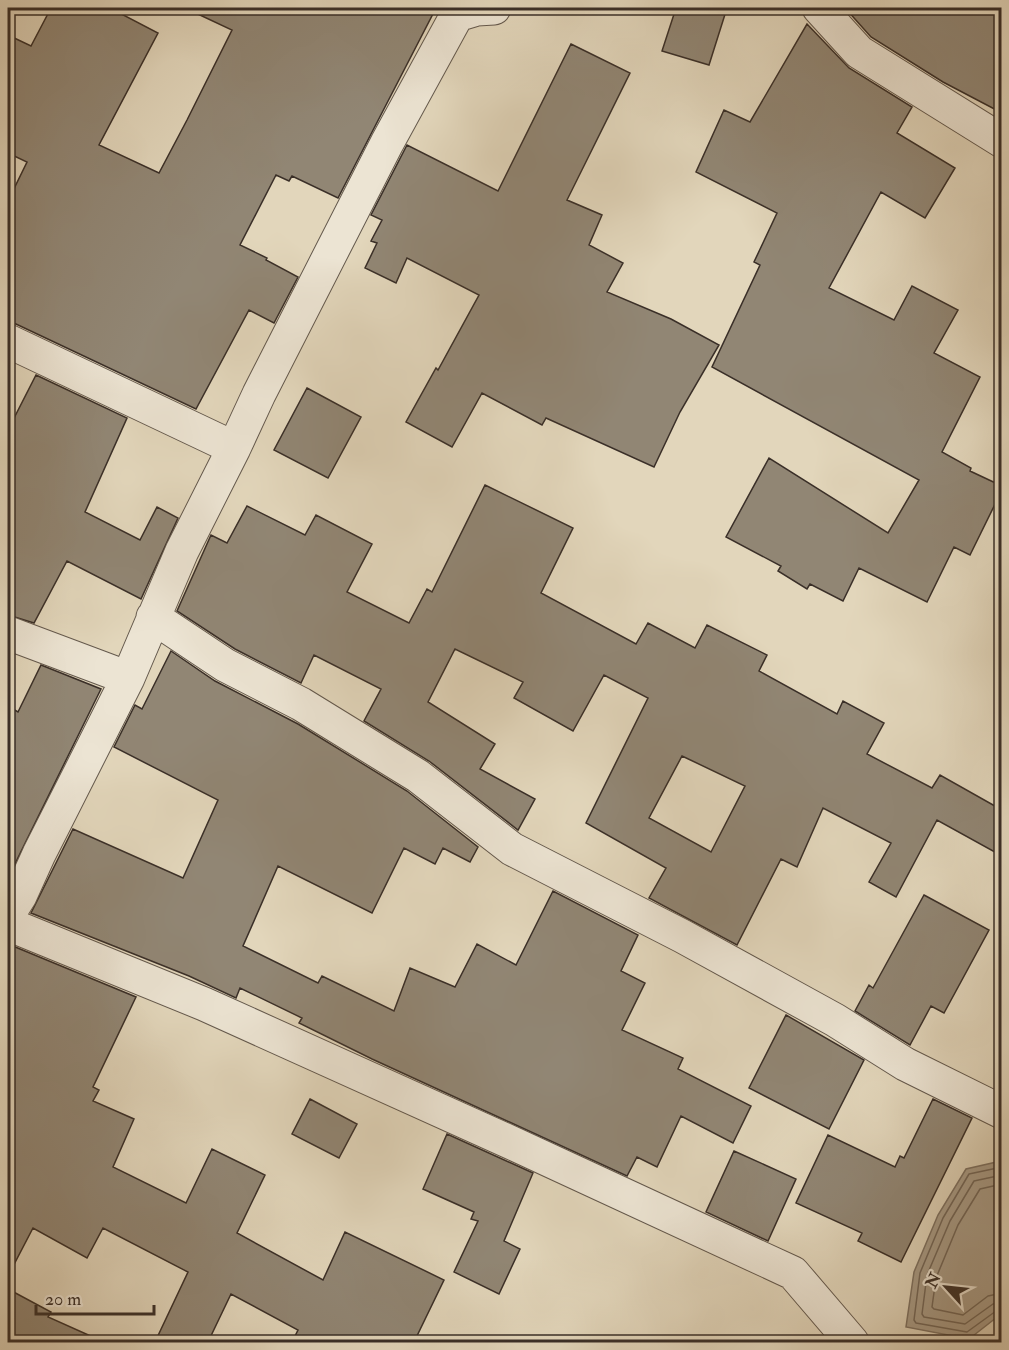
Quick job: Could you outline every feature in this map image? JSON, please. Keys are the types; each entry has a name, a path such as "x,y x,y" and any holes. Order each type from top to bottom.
{"street":[{"path":"8,915 20,896 128,678 182,551 259,394 454,11 494,8"},
{"path":"819,8 859,52 1002,141"},
{"path":"8,341 234,448"},
{"path":"153,617 225,665 301,704 418,776 512,849 682,936 835,1020 905,1064 1002,1112"},
{"path":"8,633 128,678"},
{"path":"8,924 204,1004 793,1273 852,1342"}],"water":[{"path":"1001,1161 1001,1314 969,1339 906,1327 914,1272 938,1215 966,1169"}],"building":[{"path":"51,8 110,8 158,33 99,145 159,173 232,30 185,8 436,8 338,198 292,176 289,181 276,175 240,245 298,277 274,323 249,310 196,409 8,322 8,201 27,162 8,153 8,35 31,46"},
{"path":"676,8 727,8 709,65 662,51"},
{"path":"847,8 1002,8 1002,113 943,82 871,37"},
{"path":"807,24 849,68 912,107 897,133 955,168 925,218 881,192 829,288 894,320 912,286 958,310 934,353 980,377 942,452 971,468 970,471 1002,486 1002,490 970,555 954,547 927,602 859,568 843,601 810,584 807,589 778,571 781,566 726,537 769,458 888,533 919,480 712,367 760,265 754,262 777,213 696,172 724,110 750,122"},
{"path":"571,44 630,73 567,200 602,215 589,245 623,263 607,292 671,319 719,345 680,412 654,467 546,418 542,425 482,393 452,447 406,422 436,368 438,370 479,295 407,258 396,283 365,268 377,243 371,241 382,220 371,215 407,145 498,191"},
{"path":"36,375 127,418 85,512 140,540 157,507 178,518 141,599 67,561 34,623 8,615 8,430"},
{"path":"307,388 361,417 328,478 274,450"},
{"path":"485,485 573,528 541,593 636,644 648,623 695,648 707,625 767,655 759,671 837,714 843,701 884,723 867,754 932,788 940,775 1002,810 1002,856 937,820 896,897 869,882 891,843 823,808 797,867 781,859 737,945 649,898 666,868 586,823 648,698 604,675 573,731 514,698 523,682 455,649 428,702 495,744 480,769 535,799 518,830 429,761 364,721 381,689 314,655 301,683 235,649 177,611 211,535 227,543 247,506 305,535 316,515 372,544 347,592 409,623 427,589 432,592","holes":["682,756 745,786 711,852 649,818"]},
{"path":"171,651 215,681 298,724 407,791 478,847 470,862 443,848 435,864 404,848 372,913 278,866 243,946 318,983 322,976 394,1011 410,968 455,987 477,944 516,965 553,891 638,935 621,971 645,983 622,1030 683,1058 678,1069 751,1106 733,1143 681,1116 657,1167 637,1157 627,1176 372,1059 299,1023 302,1018 240,988 236,998 189,976 31,913 73,829 183,878 218,800 114,747 135,705 142,709"},
{"path":"41,665 101,689 8,878 8,706 18,712"},
{"path":"924,895 989,930 944,1013 931,1006 910,1045 855,1011 869,985 873,988"},
{"path":"8,944 136,997 93,1087 99,1090 93,1101 134,1119 113,1167 186,1203 212,1149 265,1175 237,1233 323,1280 345,1232 444,1280 414,1342 292,1342 298,1330 231,1294 208,1342 155,1342 188,1272 103,1228 87,1258 33,1228 8,1276"},
{"path":"786,1015 864,1060 829,1129 749,1088"},
{"path":"310,1099 357,1124 339,1158 292,1134"},
{"path":"933,1099 972,1118 901,1262 858,1241 862,1233 796,1203 828,1135 895,1167 900,1156 904,1158"},
{"path":"447,1134 533,1173 504,1241 520,1249 499,1294 454,1272 478,1221 471,1219 474,1212 423,1189"},
{"path":"734,1151 796,1179 768,1241 706,1212"},
{"path":"8,1289 51,1312 48,1317 104,1342 8,1342"}]}
